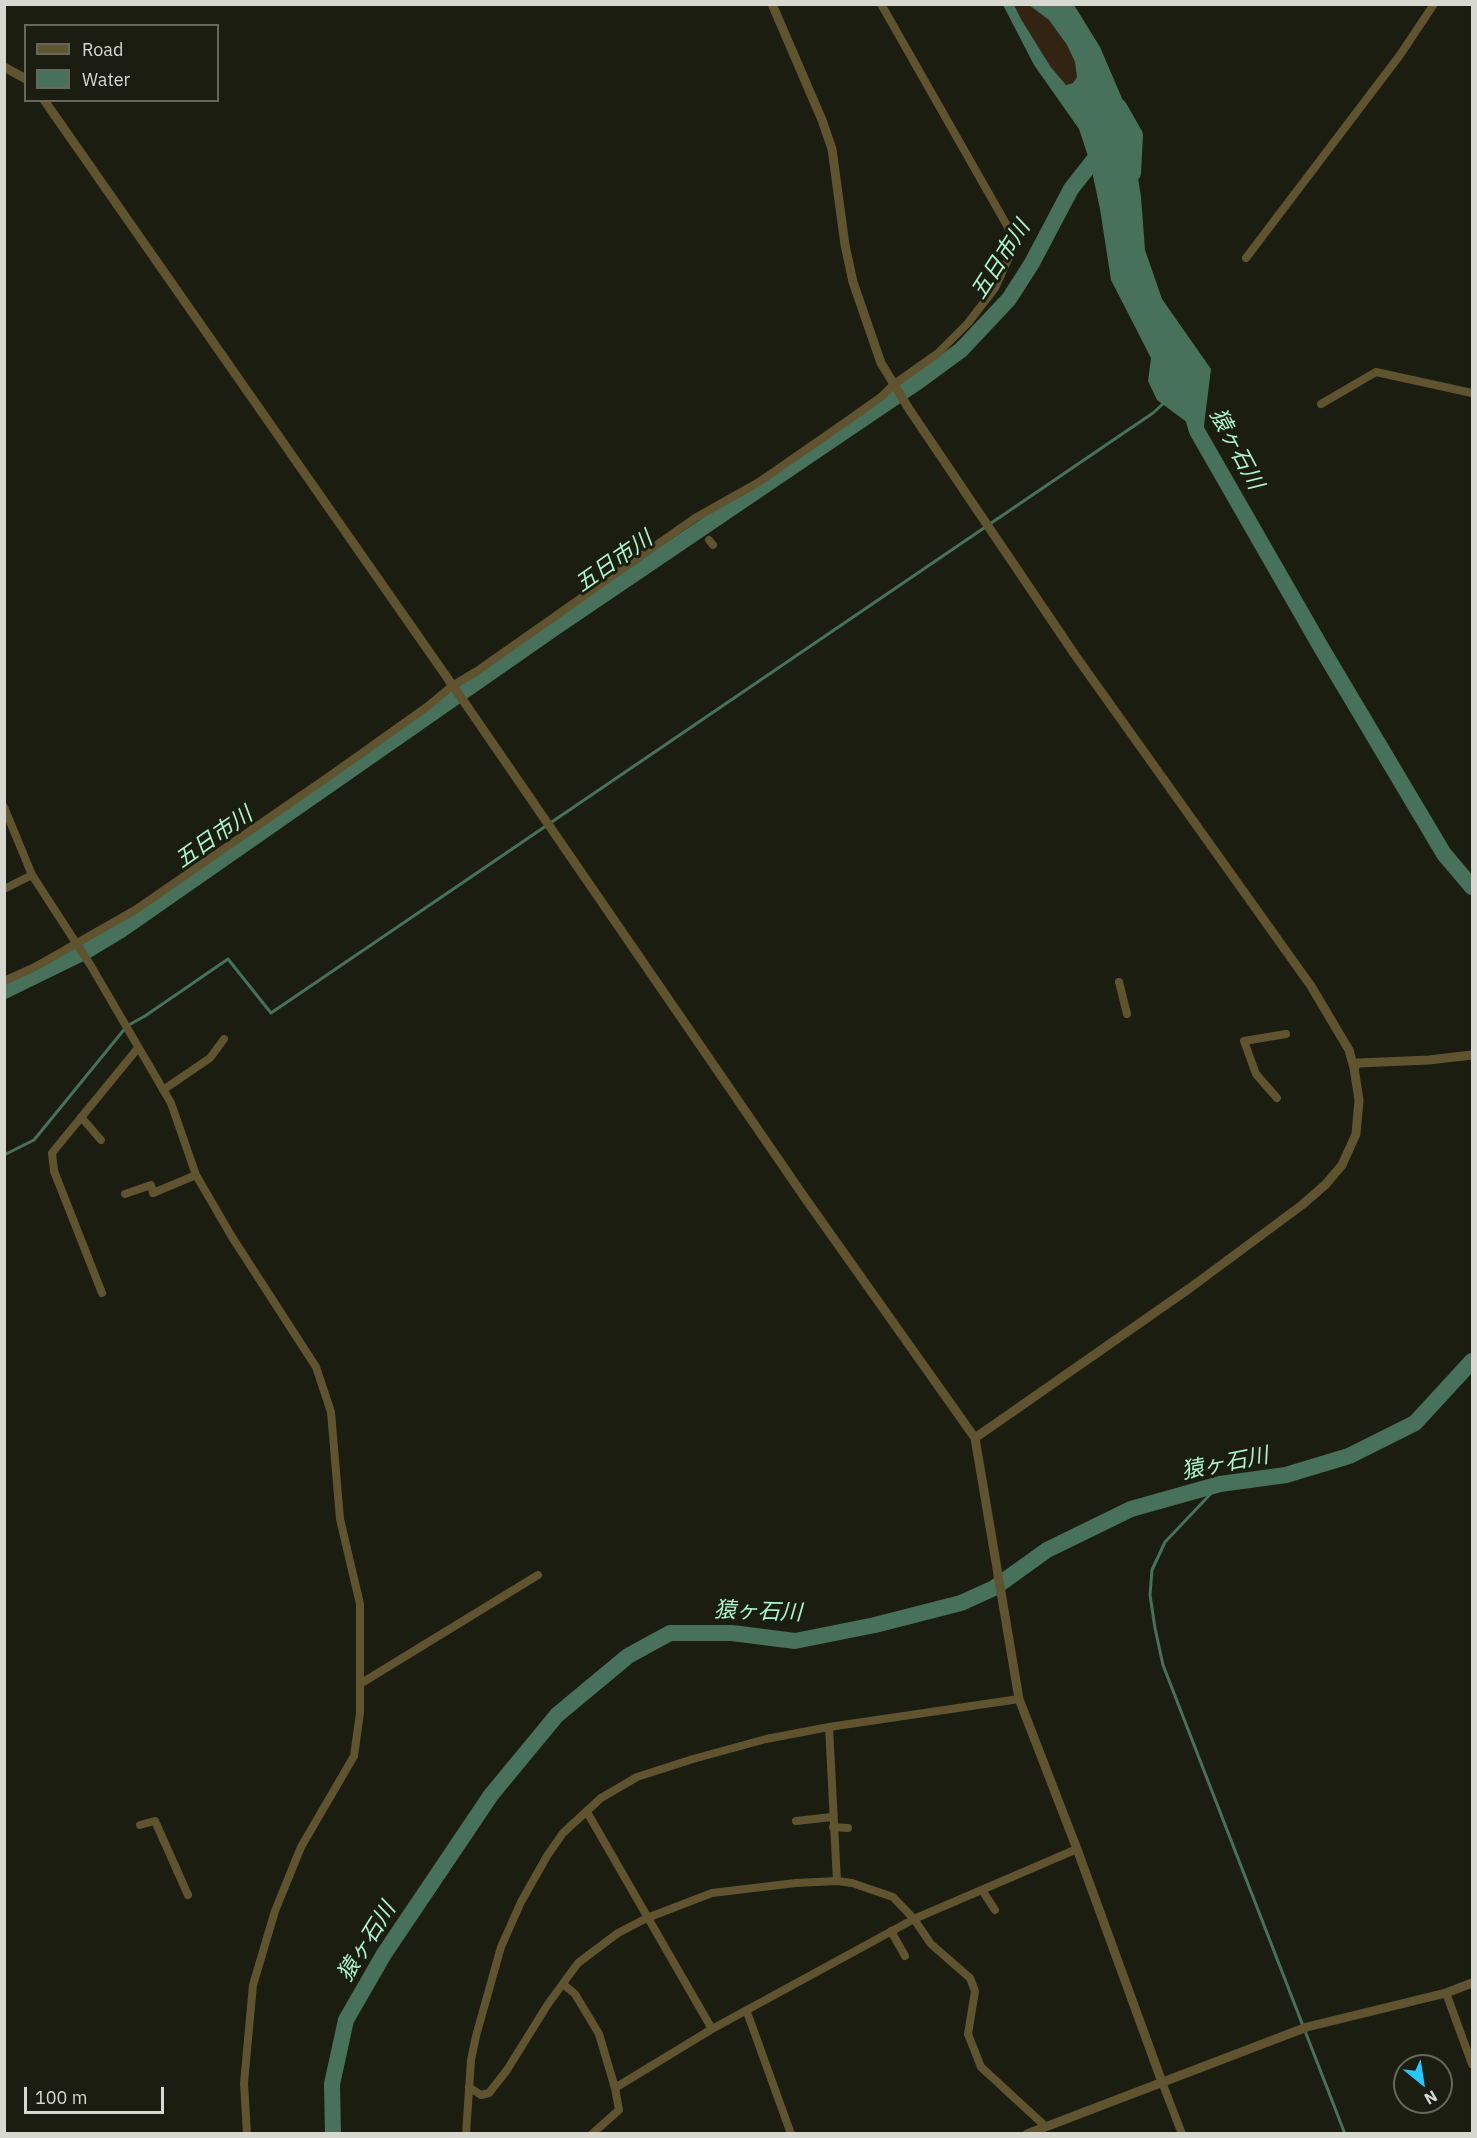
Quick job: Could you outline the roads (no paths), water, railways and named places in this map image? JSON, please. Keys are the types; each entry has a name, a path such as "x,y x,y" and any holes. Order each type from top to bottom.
{"street":[{"path":"772,4 809,87 829,139 853,282 881,363 909,409 1075,655 1311,986 1348,1050 1354,1068 1359,1100 1356,1134 1342,1165 1326,1184 1190,1288 975,1438"},
{"path":"4,981 77,945 135,910 331,775 695,518 759,482 847,422 938,353 968,323 995,288 1010,255 1013,236 881,4"},
{"path":"1246,258 1400,55 1434,4"},
{"path":"4,67 24,78"},
{"path":"45,102 467,706 798,1189 975,1438 1018,1700 1077,1849 1182,2133"},
{"path":"1321,404 1376,372 1473,393"},
{"path":"4,807 32,875 91,966 171,1103 196,1175 232,1237 316,1367 330,1413 340,1519 360,1604 360,1713 354,1756 301,1847 274,1911 254,1985 244,2083 247,2133"},
{"path":"4,889 32,875"},
{"path":"1119,982 1127,1014"},
{"path":"1277,1098 1256,1074 1244,1041 1286,1034"},
{"path":"163,1090 210,1058 224,1039"},
{"path":"102,1293 54,1171 52,1153 138,1048"},
{"path":"1354,1068 1358,1063 1429,1060 1473,1055"},
{"path":"81,1117 101,1140"},
{"path":"125,1194 151,1185 153,1192 196,1175"},
{"path":"360,1684 538,1575"},
{"path":"466,2133 476,2036 501,1947 521,1902 547,1856 563,1833 601,1798 637,1777 766,1738 1018,1700"},
{"path":"829,1727 832,1827 837,1881"},
{"path":"587,1812 712,2030"},
{"path":"796,1821 832,1817"},
{"path":"140,1825 155,1821 188,1895"},
{"path":"832,1827 848,1828"},
{"path":"615,2088 712,2030 914,1919 1077,1849"},
{"path":"469,2087 481,2096 489,2093 507,2070 578,1963 618,1933 648,1918 712,1893 796,1882 837,1881 852,1883 893,1897 914,1919 931,1944 970,1978 975,1991 968,2034 981,2067 1045,2126"},
{"path":"982,1890 995,1910"},
{"path":"891,1931 905,1956"},
{"path":"1027,2133 1307,2027 1446,1993 1473,1983"},
{"path":"562,1984 575,1994 599,2034 615,2088 619,2110 592,2133"},
{"path":"1446,1993 1473,2064"},
{"path":"747,2012 791,2133"}],"water":[{"path":"1003,5 1014,5 1050,66 1066,85 1073,83 1077,77 1075,62 1067,45 1049,20 1029,5 1074,5 1100,47 1124,103 1141,197 1145,250 1162,299 1211,369 1203,434 1157,400 1148,381 1151,358 1111,280 1100,209 1090,162 1079,129 1034,65"}],"waterway":[{"name":"猿ヶ石川","path":"1119,107 1135,135 1133,173"},
{"name":"五日市川","path":"4,991 88,950 121,930 553,629 916,383 961,350 1009,299 1032,263 1071,189 1100,152 1100,145"},
{"path":"4,1155 34,1140 127,1026 228,959 271,1013 1153,413 1165,402"},
{"name":"猿ヶ石川","path":"1190,408 1197,431 1322,649 1444,854 1472,887"},
{"name":"猿ヶ石川","path":"333,2134 332,2084 346,2020 384,1954 491,1795 557,1715 628,1656 670,1633 732,1633 795,1641 875,1625 961,1603 994,1588 1047,1550 1131,1509 1220,1484 1286,1475 1349,1456 1415,1423 1472,1361"},
{"path":"1220,1484 1165,1542 1152,1570 1150,1595 1155,1628 1163,1665 1345,2134"}]}
